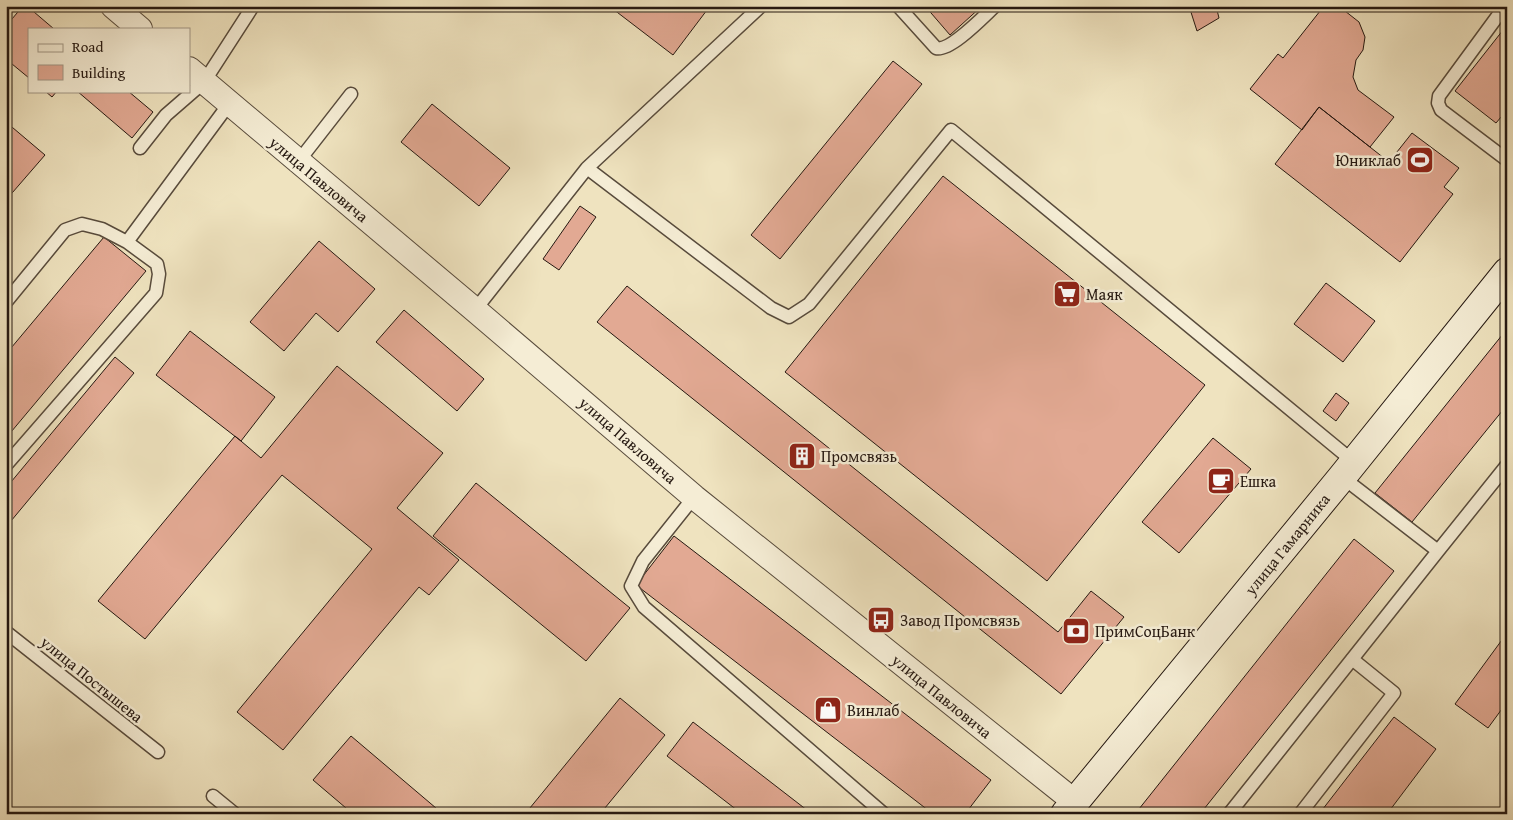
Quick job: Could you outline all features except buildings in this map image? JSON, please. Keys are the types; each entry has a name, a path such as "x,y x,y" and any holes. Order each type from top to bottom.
{"street":[{"path":"113,6 139,28"},
{"name":"улица Павловича","path":"196,75 694,497 1070,808"},
{"name":"улица Гамарника","path":"1070,808 1507,272"}],"lane":[{"path":"196,75 253,6"},
{"path":"475,310 587,168 761,6"},
{"path":"898,6 936,48 940,49 952,44 996,6"},
{"path":"1504,6 1439,96 1438,103 1441,110 1507,160"},
{"path":"140,148 183,92"},
{"path":"298,162 351,94"},
{"path":"127,242 229,104"},
{"path":"587,168 771,308 789,317 809,304 951,130 1348,469 1438,551"},
{"path":"6,302 65,230 82,224 102,230 127,242 157,264 159,274 156,292 6,466"},
{"path":"1229,814 1507,465"},
{"path":"694,497 643,561 631,586 644,607 884,814"},
{"name":"улица Постышева","path":"6,632 158,752"},
{"path":"1300,814 1394,693 1352,658"},
{"path":"213,796 235,814"}],"place":[{"name":"Юниклаб","path":"1420,160"},
{"name":"Маяк","path":"1067,294"},
{"name":"Промсвязь","path":"802,456"},
{"name":"Ешка","path":"1221,481"},
{"name":"Завод Промсвязь","path":"881,620"},
{"name":"ПримСоцБанк","path":"1076,631"},
{"name":"Винлаб","path":"828,710"}]}
